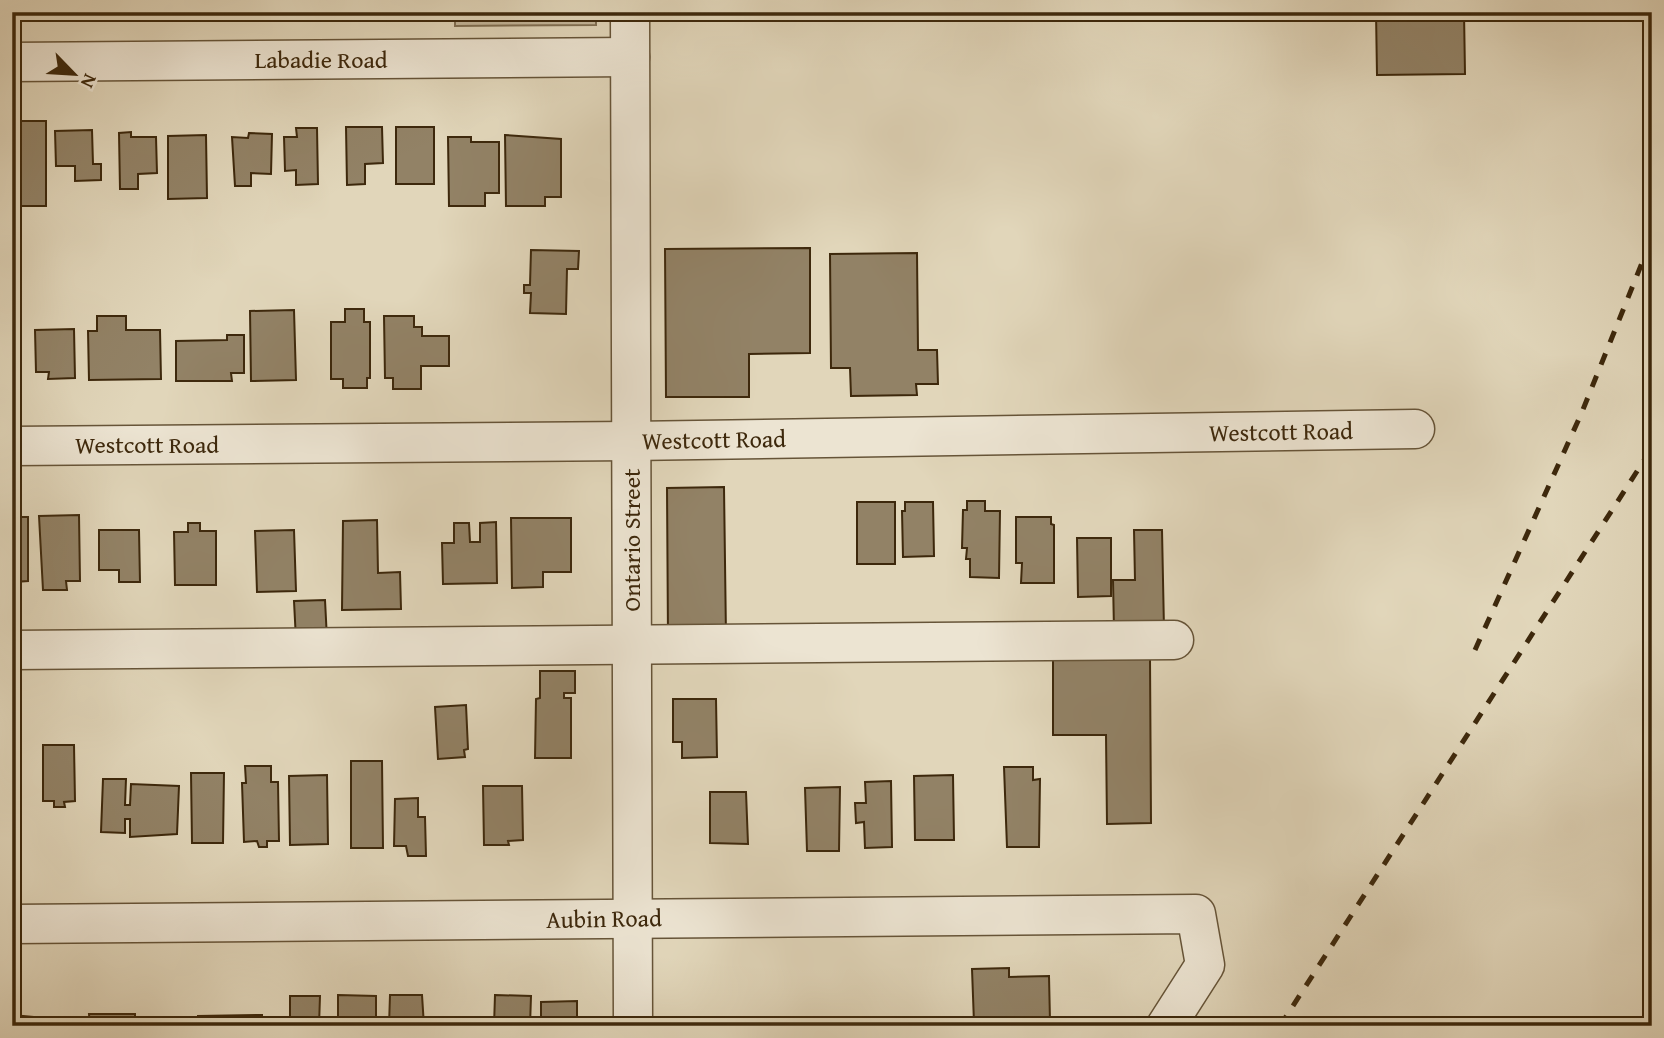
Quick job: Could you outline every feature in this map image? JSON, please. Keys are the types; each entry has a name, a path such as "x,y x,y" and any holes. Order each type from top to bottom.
{"street":[{"name":"Ontario Street","path":"630,12 633,1026"},
{"name":"Labadie Road","path":"12,62 630,57"},
{"name":"Westcott Road","path":"12,446 631,442 1415,429"},
{"path":"12,650 1174,640"},
{"name":"Aubin Road","path":"12,924 1196,914 1205,965 1166,1026"}],"shaded area":[{"path":"455,12 596,12 596,25 455,26"}],"building":[{"path":"1376,12 1464,12 1465,74 1377,75"},
{"path":"12,121 46,121 46,206 20,206 20,194 12,194"},
{"path":"346,127 382,127 383,163 365,164 365,184 347,185"},
{"path":"396,127 434,127 434,184 396,184"},
{"path":"296,128 317,128 318,184 296,185 296,170 285,171 284,137 297,137"},
{"path":"92,130 93,164 101,164 101,180 75,181 75,166 56,166 55,131"},
{"path":"131,132 131,137 156,137 157,173 138,174 138,189 120,189 119,133"},
{"path":"249,133 272,134 271,174 251,173 251,186 235,186 232,137 248,138"},
{"path":"206,135 207,198 168,199 168,136"},
{"path":"505,135 561,139 561,197 545,197 545,206 506,206"},
{"path":"448,137 471,137 471,142 499,142 499,193 485,193 485,206 449,206"},
{"path":"810,248 810,353 749,354 749,397 666,397 665,249"},
{"path":"531,250 579,251 578,269 567,269 566,314 530,313 531,293 524,293 524,285 530,285"},
{"path":"917,253 918,350 937,350 938,384 916,384 917,395 851,396 850,368 831,368 830,254"},
{"path":"345,309 364,309 364,322 370,322 370,378 367,378 367,388 343,388 343,379 331,379 331,322 345,322"},
{"path":"294,310 296,380 251,381 250,311"},
{"path":"97,316 126,316 126,330 160,330 161,379 89,380 88,331 97,331"},
{"path":"384,316 414,316 414,327 422,327 422,336 449,336 449,366 421,366 421,389 393,389 393,378 385,378"},
{"path":"74,329 75,378 48,379 49,372 36,372 35,330"},
{"path":"227,335 244,335 244,373 231,373 232,381 176,381 176,341 227,340"},
{"path":"724,487 726,637 668,637 667,488"},
{"path":"967,501 985,501 985,511 1000,511 999,578 970,577 970,559 966,559 967,548 962,548 963,510 967,510"},
{"path":"857,502 895,502 895,564 857,564"},
{"path":"905,502 933,502 934,556 903,557 902,511 905,511"},
{"path":"79,515 80,581 66,581 67,590 43,590 39,516"},
{"path":"12,517 28,517 28,581 14,582 12,598"},
{"path":"1016,517 1051,517 1051,524 1054,525 1054,583 1021,583 1022,563 1016,563"},
{"path":"511,518 571,518 571,572 543,572 543,587 512,588"},
{"path":"377,520 378,573 400,572 401,609 342,610 343,521"},
{"path":"496,522 497,583 443,584 442,543 454,543 454,523 469,523 470,542 480,542 480,523"},
{"path":"188,523 200,523 200,531 216,531 216,585 175,585 174,532 188,532"},
{"path":"99,530 139,530 140,582 119,582 119,570 99,570"},
{"path":"294,530 296,591 257,592 255,531"},
{"path":"1134,530 1162,530 1164,629 1114,630 1113,580 1135,580"},
{"path":"1077,538 1111,538 1111,596 1078,597"},
{"path":"325,600 327,639 296,640 294,601"},
{"path":"1150,658 1151,823 1107,824 1106,735 1053,735 1053,659"},
{"path":"540,671 575,671 575,693 564,693 564,698 571,698 571,758 535,758 536,699 540,698"},
{"path":"673,699 716,699 717,757 682,758 682,742 673,742"},
{"path":"466,705 468,749 464,750 465,757 438,759 435,707"},
{"path":"43,745 74,745 75,801 64,802 65,807 54,807 54,801 43,801"},
{"path":"12,756 19,756 19,790 12,790"},
{"path":"351,761 382,761 383,848 351,848"},
{"path":"245,766 271,766 271,782 278,782 279,841 267,841 267,847 259,847 257,841 244,842 242,783 246,783"},
{"path":"1004,767 1033,767 1033,780 1040,779 1039,847 1007,847"},
{"path":"191,773 224,773 223,843 192,843"},
{"path":"327,775 328,844 290,845 289,776"},
{"path":"953,775 954,840 915,840 914,776"},
{"path":"103,779 126,779 125,805 130,805 131,784 179,786 177,834 130,837 130,819 125,819 125,833 101,832"},
{"path":"891,781 892,847 865,848 864,822 856,823 855,803 866,803 865,782"},
{"path":"483,786 522,786 523,840 508,841 509,845 484,845"},
{"path":"840,787 839,851 807,851 805,788"},
{"path":"710,792 746,792 748,844 710,843"},
{"path":"418,798 418,817 425,817 426,856 408,856 406,846 394,846 395,799"},
{"path":"1009,968 1009,977 1049,976 1050,1021 974,1023 972,969"},
{"path":"338,995 376,996 376,1026 338,1026"},
{"path":"390,995 422,995 424,1026 389,1026"},
{"path":"495,995 531,996 530,1026 494,1026"},
{"path":"290,996 320,996 319,1026 290,1026"},
{"path":"577,1001 577,1026 541,1026 541,1002"},
{"path":"89,1014 135,1014 135,1026 90,1026"},
{"path":"12,1015 33,1017 33,1021 43,1021 43,1026 12,1026"},
{"path":"262,1015 262,1026 198,1026 198,1016"}],"railway":[{"path":"1475,650 1582,412 1652,238"},
{"path":"1280,1026 1652,448"}]}
